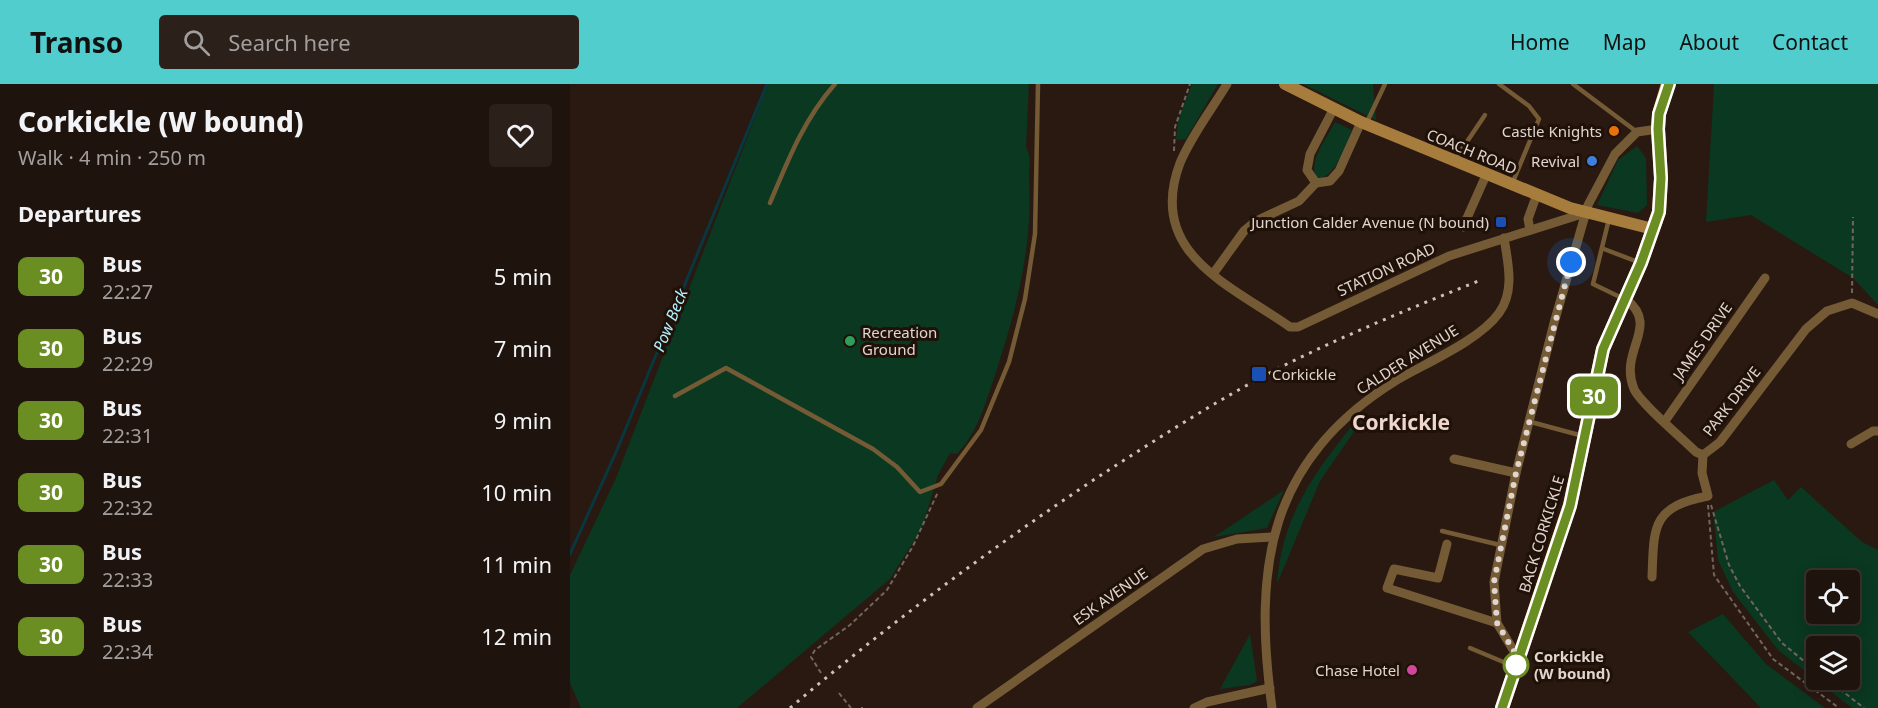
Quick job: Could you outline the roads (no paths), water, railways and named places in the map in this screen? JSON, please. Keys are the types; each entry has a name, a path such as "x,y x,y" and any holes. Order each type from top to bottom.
{"main road":[{"path":"1626,299 1653,230 1661,195 1658,129 1659,114 1668,84"},
{"name":"BACK CORKICKLE","path":"1502,708 1570,506 1603,349 1626,299"}],"street":[{"path":"1227,84 1183,157 1172,197 1177,232 1184,247 1196,262 1213,274 1244,231 1256,221 1299,201 1316,183 1330,181 1339,171 1364,124"},
{"name":"COACH ROAD","path":"1285,84 1364,124 1537,194 1586,213 1653,230"},
{"path":"1316,183 1307,170 1310,154 1333,110"},
{"path":"1516,663 1497,623 1494,582 1516,473 1531,422 1554,323 1586,213 1615,154 1637,132 1658,129"},
{"path":"1463,227 1486,173"},
{"path":"1530,230 1528,219 1537,194"},
{"name":"STATION ROAD","path":"1213,274 1290,327 1298,327 1449,256 1586,213"},
{"name":"CALDER AVENUE","path":"1272,708 1263,620 1272,537 1292,490 1307,465 1341,423 1397,380 1474,334 1500,312 1509,283 1504,238"},
{"name":"JAMES DRIVE","path":"1665,421 1765,278"},
{"name":"PARK DRIVE","path":"1626,299 1636,307 1641,323 1628,373 1635,392 1696,452 1702,455 1720,442 1806,329 1827,311 1852,303 1878,314"},
{"path":"1851,444 1873,431 1878,431"},
{"path":"1652,577 1654,530 1668,510 1708,496 1702,473 1702,455"},
{"path":"1454,459 1516,473"},
{"name":"ESK AVENUE","path":"978,708 1203,549 1237,539 1272,537"},
{"path":"1447,544 1438,578 1394,568 1387,588 1497,623"},
{"path":"1194,708 1207,702 1270,688"}],"lane":[{"path":"770,203 798,135 819,102 835,84"},
{"path":"675,396 726,368 873,449 897,467 920,492 941,484 981,430 1009,363 1025,299 1035,234 1038,84"},
{"path":"1364,124 1385,84"},
{"path":"1499,84 1529,106 1539,119 1512,184"},
{"path":"1573,84 1637,132"},
{"path":"1455,160 1485,115"},
{"path":"1609,219 1604,249 1593,284 1626,299"},
{"path":"1604,249 1641,263"},
{"path":"1531,422 1586,436"},
{"path":"1442,531 1500,545"},
{"path":"1470,648 1516,663"}],"waterway":[{"name":"Pow Beck","path":"570,554 617,450 767,84"}],"railway":[{"path":"790,708 902,617 979,560 1098,477 1168,432 1289,363 1360,330 1481,280"}],"place":[{"name":"Castle Knights","path":"1614,131"},
{"name":"Revival","path":"1592,161"},
{"name":"Junction Calder Avenue (N bound)","path":"1501,222"},
{"name":"Recreation Ground","path":"850,341"},
{"name":"Corkickle","path":"1259,374"},
{"name":"Corkickle (W bound)","path":"1516,665"},
{"name":"Chase Hotel","path":"1412,670"}],"district":[{"name":"Corkickle","path":"1401,422"}]}
